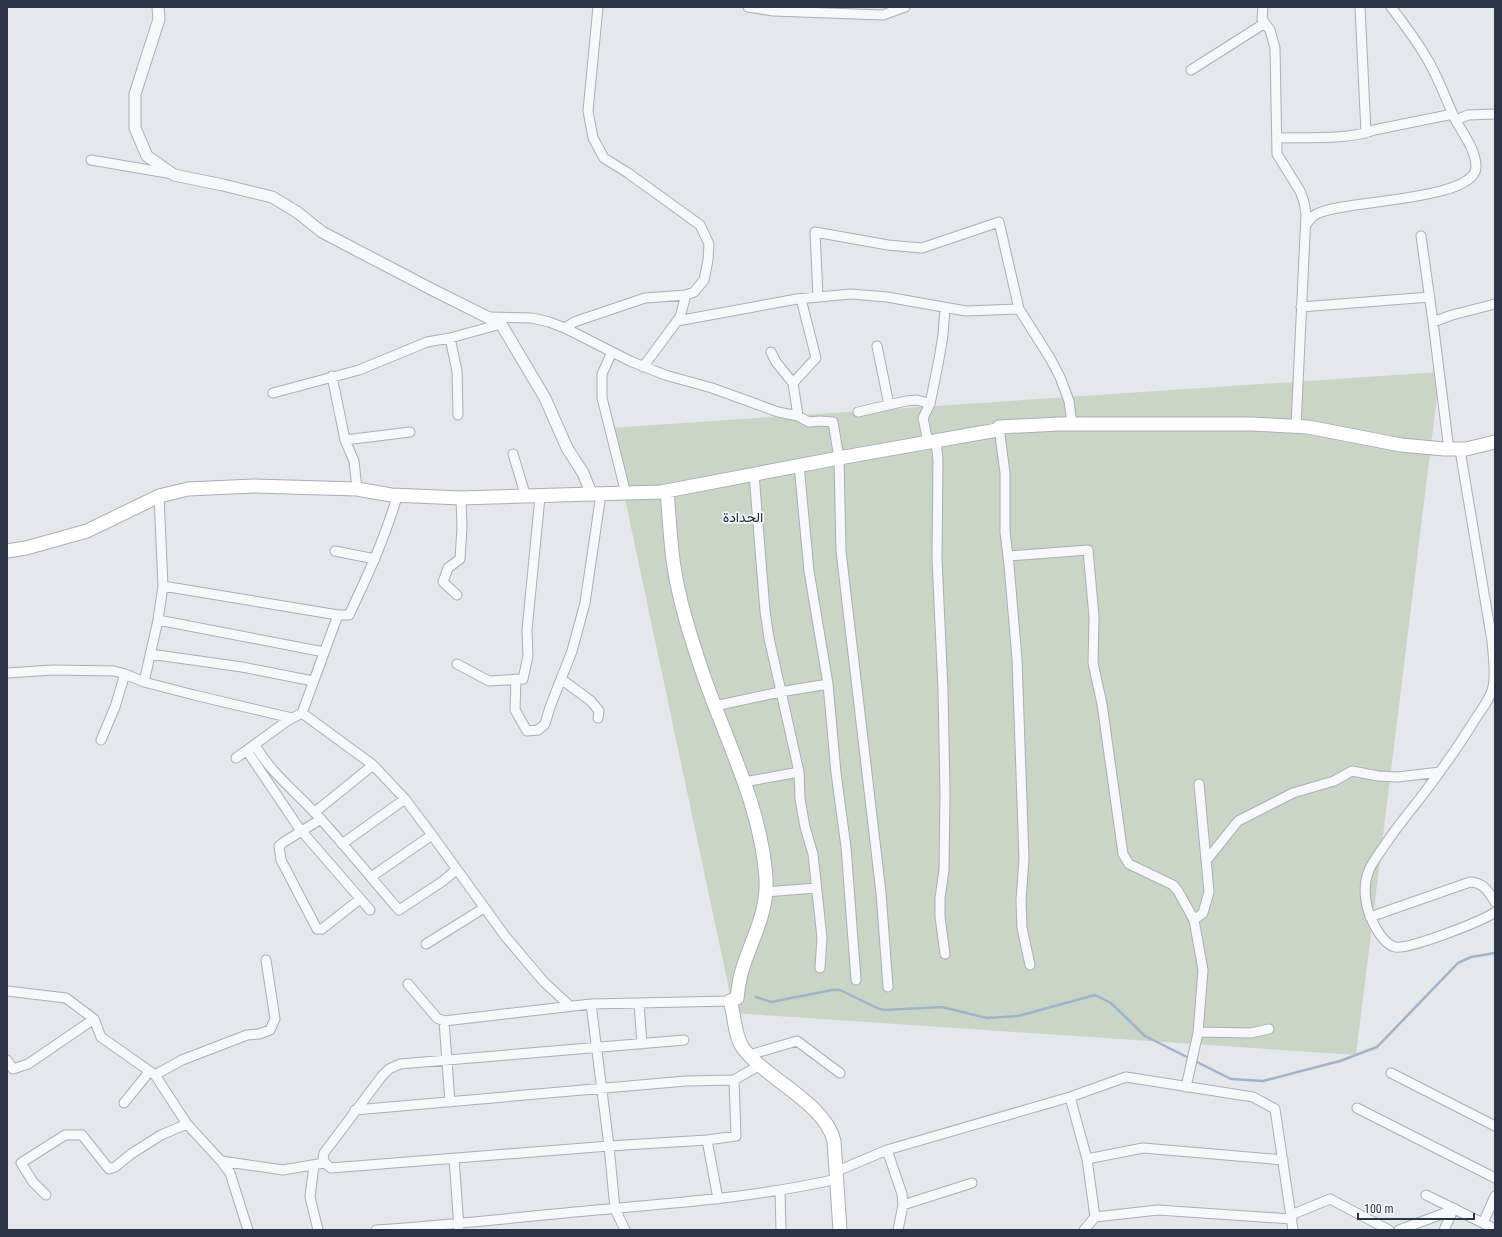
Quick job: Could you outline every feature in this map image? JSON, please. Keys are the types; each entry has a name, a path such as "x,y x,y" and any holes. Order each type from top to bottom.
{"main road":[{"path":"7,551 26,548 87,531 159,496 188,489 254,486 357,489 391,495 461,498 540,497 667,491 799,465 997,430 999,427 1072,424 1251,424 1308,427 1401,445 1454,450 1495,442"},
{"path":"667,491 676,576 689,632 744,782 758,827 766,879 762,915 741,974 737,998 730,1001 739,1040 742,1047 749,1055 818,1113 823,1119 832,1136 840,1230"}],"street":[{"path":"158,7 159,19 135,94 135,128 147,156 174,175"},
{"path":"565,328 574,322 645,298 686,295 694,292 704,280 708,260 709,244 700,225 628,173 604,158 593,138 588,111 598,7"},
{"path":"749,7 773,11 883,15 905,7"},
{"path":"1262,7 1262,19 1273,38 1275,48 1277,154 1297,186 1304,202 1306,214 1296,426"},
{"path":"1360,7 1366,133"},
{"path":"1305,226 1313,216 1328,209 1439,192 1469,180 1473,177 1475,172 1475,160 1471,149 1454,117 1430,63 1408,28 1392,7"},
{"path":"1192,70 1265,23"},
{"path":"1276,138 1336,136 1366,133 1400,124 1468,115 1495,114"},
{"path":"91,160 223,184 272,197 297,212 322,232 501,324 545,398 567,448 597,495 585,603 572,651 550,707 545,724 538,730 526,731 514,710 516,679"},
{"path":"818,297 815,232 888,246 922,248 999,222 1019,309 1050,358 1060,377 1069,401 1072,424"},
{"path":"1421,236 1454,450 1492,642 1494,680 1491,694 1487,701 1440,772 1396,828 1368,872 1366,881 1366,901 1370,917 1378,932 1394,947 1401,947 1424,941 1484,918 1495,912"},
{"path":"677,321 801,299 844,294 864,294 945,308 973,311 1019,309"},
{"path":"643,367 680,317 686,295"},
{"path":"1301,307 1430,297"},
{"path":"793,383 816,358 801,299"},
{"path":"1434,322 1452,315 1495,304"},
{"path":"945,308 943,335 930,404 923,418 938,460 937,559 943,690 945,793 944,870 940,898 940,917 945,954"},
{"path":"488,317 532,318 549,322 565,328 643,367 665,375 712,388 778,412 798,416 808,422 833,422 840,458 841,551 881,893 888,987"},
{"path":"274,393 358,370 427,342 450,338 501,324"},
{"path":"450,338 457,371 458,415"},
{"path":"877,346 889,405"},
{"path":"612,352 602,374 602,398 626,494"},
{"path":"770,352 793,383 798,416"},
{"path":"332,376 345,440 354,461 357,489"},
{"path":"858,412 917,400 930,404"},
{"path":"999,427 1005,473 1005,532 1017,659 1024,859 1021,900 1022,928 1030,965"},
{"path":"345,440 410,432"},
{"path":"513,454 526,497"},
{"path":"799,465 809,571 828,684 836,773 847,862 856,980"},
{"path":"754,474 765,611 780,692 799,772 800,799 805,827 813,854 822,938 820,968"},
{"path":"163,586 338,615 349,615 375,560 388,526 396,500 391,495"},
{"path":"144,682 158,620 163,586 159,496"},
{"path":"457,664 489,681 522,679 528,656 527,630 540,497"},
{"path":"457,595 443,582 448,568 460,559 462,527 461,498"},
{"path":"1008,556 1088,550 1094,617 1093,663 1102,704 1123,854 1129,864 1173,885 1178,891 1194,920 1203,970 1199,1032 1186,1087"},
{"path":"335,552 375,560"},
{"path":"236,758 292,718 302,713 338,615"},
{"path":"158,620 324,652"},
{"path":"150,654 242,667 314,681"},
{"path":"7,673 53,670 114,671 144,682 292,718"},
{"path":"101,740 115,706 125,674"},
{"path":"561,679 591,701 599,711 598,718"},
{"path":"715,706 780,692 828,684"},
{"path":"302,713 373,765 405,799 505,936 544,982 570,1006"},
{"path":"255,745 272,769 318,816 399,910 443,881 456,870"},
{"path":"247,751 302,830 370,910"},
{"path":"360,899 322,929 317,929 281,860 279,846 302,830 373,765"},
{"path":"744,782 799,772"},
{"path":"1206,861 1238,821 1293,793 1334,781 1352,772 1398,777 1440,772"},
{"path":"1194,920 1202,913 1209,892 1199,784"},
{"path":"342,844 405,799"},
{"path":"371,877 432,835"},
{"path":"1370,917 1470,882 1475,882 1483,886 1495,902"},
{"path":"765,892 816,888"},
{"path":"426,944 484,908"},
{"path":"124,1103 152,1074 182,1060 247,1035 259,1034 270,1030 275,1019 266,960"},
{"path":"408,984 437,1018 444,1021 591,1004 730,1001"},
{"path":"7,991 66,998 94,1019 101,1037 152,1074 187,1124 230,1173 248,1230"},
{"path":"591,1004 615,1209 625,1230"},
{"path":"639,1004 642,1044"},
{"path":"7,1060 13,1069 28,1064 94,1019"},
{"path":"444,1021 450,1102"},
{"path":"1199,1032 1251,1033 1269,1029"},
{"path":"684,1040 400,1064 393,1067 382,1076 355,1110 322,1157 324,1163 331,1168 608,1146 707,1140 736,1136 734,1080"},
{"path":"749,1055 797,1041 840,1073"},
{"path":"355,1110 686,1081 734,1080 760,1065"},
{"path":"1391,1073 1495,1126"},
{"path":"376,1230 459,1227 718,1199 780,1190 836,1175 887,1150 1070,1097 1126,1078 1253,1097 1275,1109 1294,1230"},
{"path":"1070,1097 1087,1159 1095,1217"},
{"path":"1357,1108 1495,1178"},
{"path":"46,1195 33,1182 21,1163 65,1135 82,1135 109,1169 115,1167 131,1154 161,1135 187,1124"},
{"path":"707,1140 718,1199"},
{"path":"1087,1159 1143,1148 1283,1160"},
{"path":"887,1150 902,1194 903,1204 898,1230"},
{"path":"454,1158 459,1227"},
{"path":"221,1161 282,1170 324,1163"},
{"path":"314,1164 310,1197 318,1230"},
{"path":"903,1204 972,1183"},
{"path":"780,1190 781,1230"},
{"path":"1426,1195 1495,1229"},
{"path":"1483,1223 1495,1196"},
{"path":"1084,1230 1095,1217 1158,1210 1292,1217 1330,1199 1389,1230"},
{"path":"1399,1230 1453,1209"},
{"path":"1444,1230 1453,1209"}],"green space":[{"path":"1440,372 1356,1055 734,1013 610,428"}],"waterway":[{"path":"756,997 771,1002 832,990 840,990 879,1009 942,1007 987,1018 1018,1016 1095,995 1111,1003 1145,1036 1231,1079 1263,1081 1340,1061 1377,1047 1458,963 1471,957 1495,953"}],"district":[{"name":"الحدادة","path":"743,517"}]}
